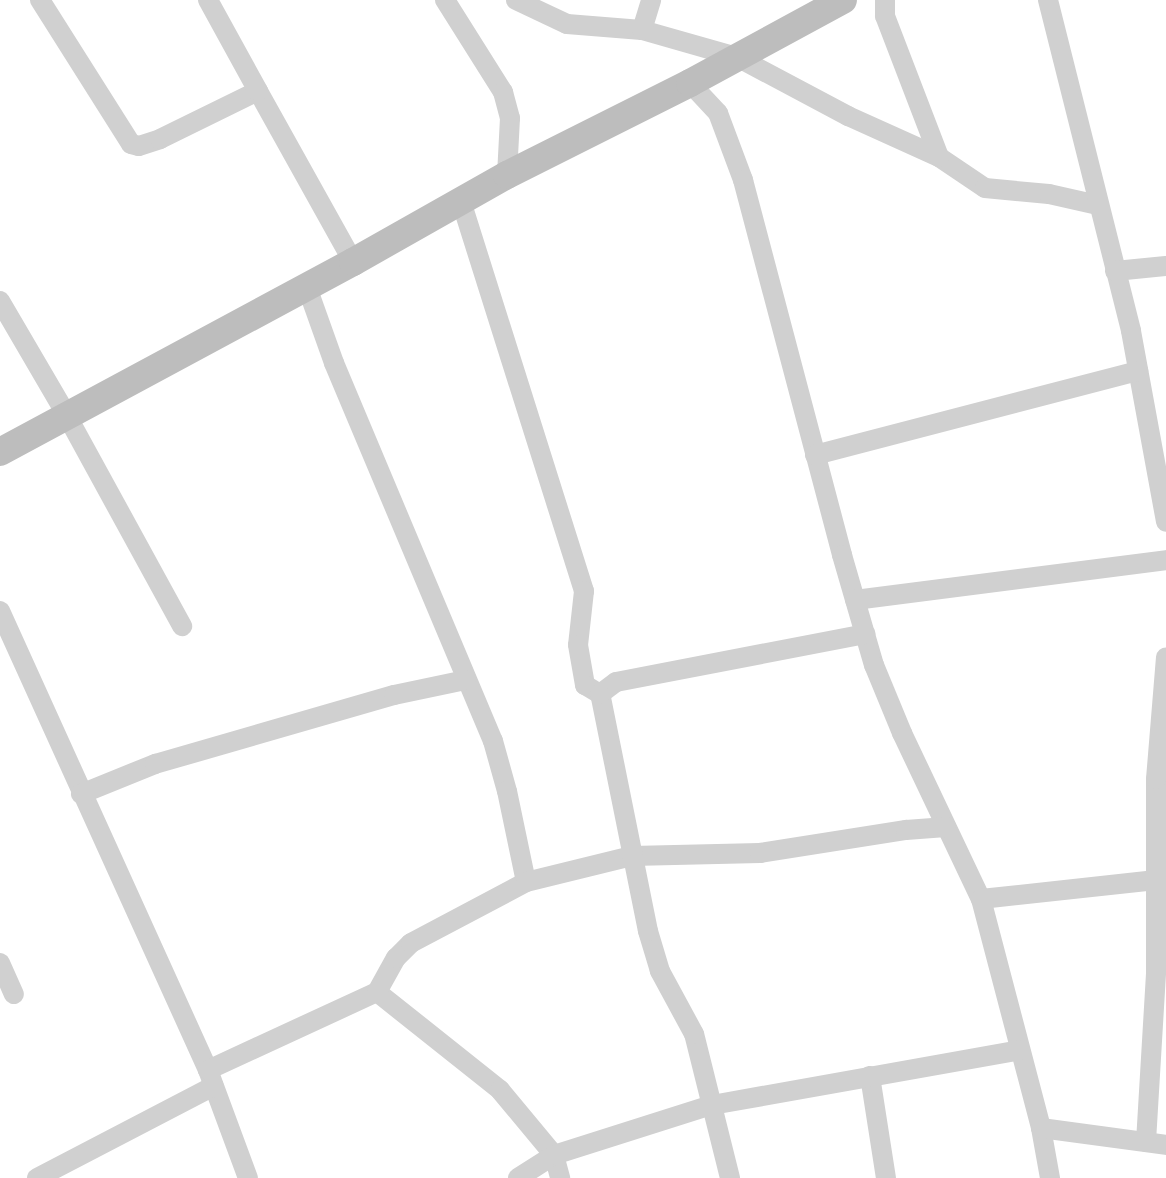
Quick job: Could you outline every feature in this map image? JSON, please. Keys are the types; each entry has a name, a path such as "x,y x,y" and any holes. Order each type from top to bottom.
{"street":[{"path":"40,0 130,144 139,146 160,139 258,91"},
{"path":"208,0 353,262"},
{"path":"445,0 504,92 510,118 507,175"},
{"path":"516,0 567,24 642,30 737,57 848,116 939,157 985,188 1049,194 1098,206"},
{"path":"642,30 651,0"},
{"path":"0,452 66,414 353,262 507,175 690,83 843,0"},
{"path":"885,0 885,16 939,157"},
{"path":"1048,0 1138,372 1166,522"},
{"path":"690,83 718,113 743,180 815,455 865,634 902,732 981,898 1041,1128 1050,1178"},
{"path":"461,201 584,591 578,646 585,685 600,694 632,856 660,972 694,1034 730,1178"},
{"path":"1115,271 1166,266"},
{"path":"307,287 334,363 465,680 493,741 507,791 526,882"},
{"path":"0,301 66,414 182,626"},
{"path":"815,455 1138,372"},
{"path":"855,600 1166,560"},
{"path":"0,611 81,794 211,1078 248,1178"},
{"path":"600,694 616,682 865,634"},
{"path":"1146,1142 1161,972 1156,880 1166,657"},
{"path":"81,794 155,764 394,695 465,680"},
{"path":"37,1178 211,1078 378,992 396,958 410,943 526,882 632,856 760,853 906,830 946,827"},
{"path":"981,898 1156,880"},
{"path":"0,963 14,994"},
{"path":"378,992 500,1090 554,1155 560,1178"},
{"path":"518,1178 554,1155 712,1105 1020,1050"},
{"path":"870,1076 886,1178"},
{"path":"1041,1128 1166,1145"}]}
